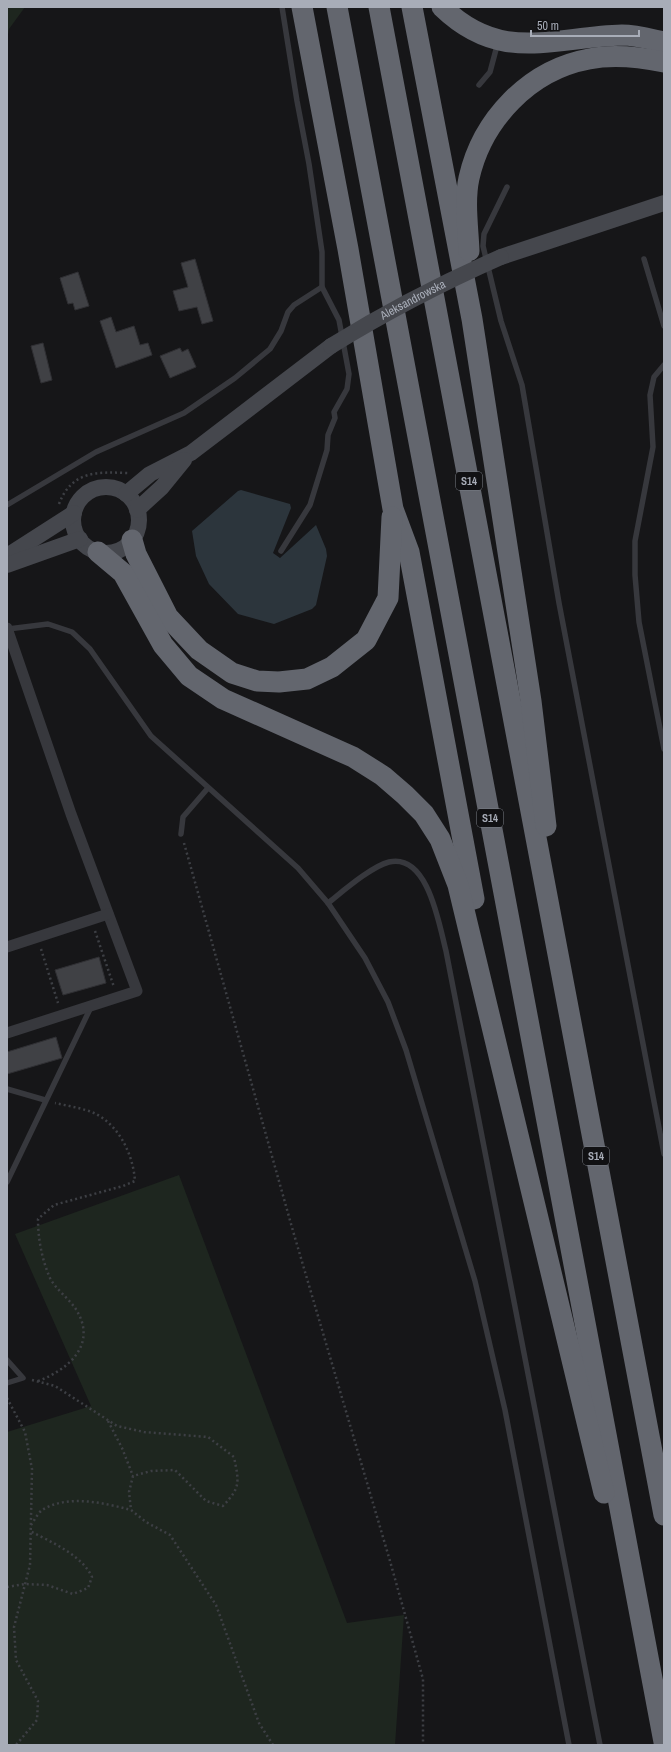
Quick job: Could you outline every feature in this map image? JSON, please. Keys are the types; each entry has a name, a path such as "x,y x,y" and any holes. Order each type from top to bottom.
{"highway":[{"path":"302,7 348,249 392,509 409,552 526,1175 608,1509 644,1630"},
{"name":"S14","path":"337,7 664,1742"},
{"name":"S14","path":"379,7 664,1515"},
{"path":"412,7 472,319 531,701 544,802 558,956"},
{"path":"442,7 473,30 498,40 520,44 548,44 623,35 664,42"},
{"path":"472,319 467,208 469,179 486,132 505,106 533,83 558,67 589,58 622,56 641,57 664,62"},
{"path":"132,540 136,554 168,616 198,650 232,673 257,681 279,682 307,679 332,667 366,640 388,598 392,509"},
{"path":"98,552 123,573 163,645 189,676 223,699 353,757 383,776 424,814 440,839 458,885 514,1117"}],"main road":[{"name":"Aleksandrowska","path":"126,494 150,474 191,452 331,346 408,301 450,279 501,257 664,203"},
{"name":"Aleksandrowska","path":"137,510 162,487 191,452"},
{"path":"105,487 116,489 126,494 133,501 137,510 139,520 137,531 132,540 117,551 107,553 98,552 91,549 80,539 73,522 74,513 78,503 85,495 95,489 105,487"},
{"path":"7,556 74,513"},
{"path":"7,565 80,539"}],"street":[{"path":"7,628 64,792 137,991 7,1033"},
{"path":"7,947 108,914"}],"lane":[{"path":"281,551 310,505 327,450 328,435 335,418 334,412 347,389 349,374 340,320 322,287 322,252 309,164 282,7"},
{"path":"479,85 490,72 498,40"},
{"path":"507,187 484,234 483,246 500,321 522,385 558,603 664,1154"},
{"path":"644,258 664,326"},
{"path":"7,505 96,452 184,413 235,378 270,349 281,330 288,312 294,305 322,287"},
{"path":"664,365 654,377 650,395 654,447 635,540 635,575 639,622 664,749"},
{"path":"7,628 48,624 72,632 90,649 151,736 298,868 328,903 365,958 388,1002 406,1050 475,1281 505,1410 569,1745"},
{"path":"181,834 183,817 208,788"},
{"path":"328,903 375,869 388,862 400,861 416,869 422,878 436,914 449,966 600,1745"},
{"path":"7,1182 45,1100 91,1007"},
{"path":"7,1089 45,1100"},
{"path":"7,1360 23,1378 7,1383"}],"path":[{"path":"181,834 291,1223 423,1679 423,1745"},
{"path":"92,919 117,998"},
{"path":"37,937 62,1016"},
{"path":"38,1382 56,1374 69,1363 80,1349 85,1338 83,1323 77,1310 50,1279 38,1238 38,1219 54,1205 123,1186 135,1181 134,1165 117,1130 94,1114 45,1100"},
{"path":"23,1378 55,1386 107,1421 117,1426 144,1432 208,1437 234,1457 238,1478 236,1493 223,1506 206,1500 175,1470 151,1471 133,1476"},
{"path":"7,1398 26,1432 32,1469 30,1565 14,1627 16,1660 38,1700 37,1720 16,1745"},
{"path":"107,1421 122,1448 133,1476 129,1492 131,1510"},
{"path":"31,1526 41,1511 59,1503 90,1501 131,1510 146,1522 170,1535 216,1605 259,1723 273,1745"},
{"path":"7,1587 25,1584 47,1586 73,1594 88,1588 92,1577 87,1567 59,1547 30,1531"}],"shaded area":[{"path":"7,7 25,7 9,29 7,40"},
{"path":"241,490 290,504 291,508 273,553 280,558 316,525 326,549 327,556 316,605 312,609 274,624 238,614 209,584 196,556 192,531"},
{"path":"179,1175 347,1623 404,1615 395,1745 7,1745 7,1432 91,1406 15,1234"}],"building":[{"path":"195,259 213,321 202,324 197,307 179,311 173,291 188,287 181,263"},
{"path":"78,272 89,306 75,310 73,303 68,304 60,278"},
{"path":"111,317 116,332 134,326 140,345 148,343 152,355 116,368 100,321"},
{"path":"43,343 52,380 41,383 31,346"},
{"path":"180,348 182,352 188,349 196,367 170,378 160,356"},
{"path":"99,957 106,983 63,995 55,970"},
{"path":"56,1037 62,1058 7,1074 7,1052"}]}
